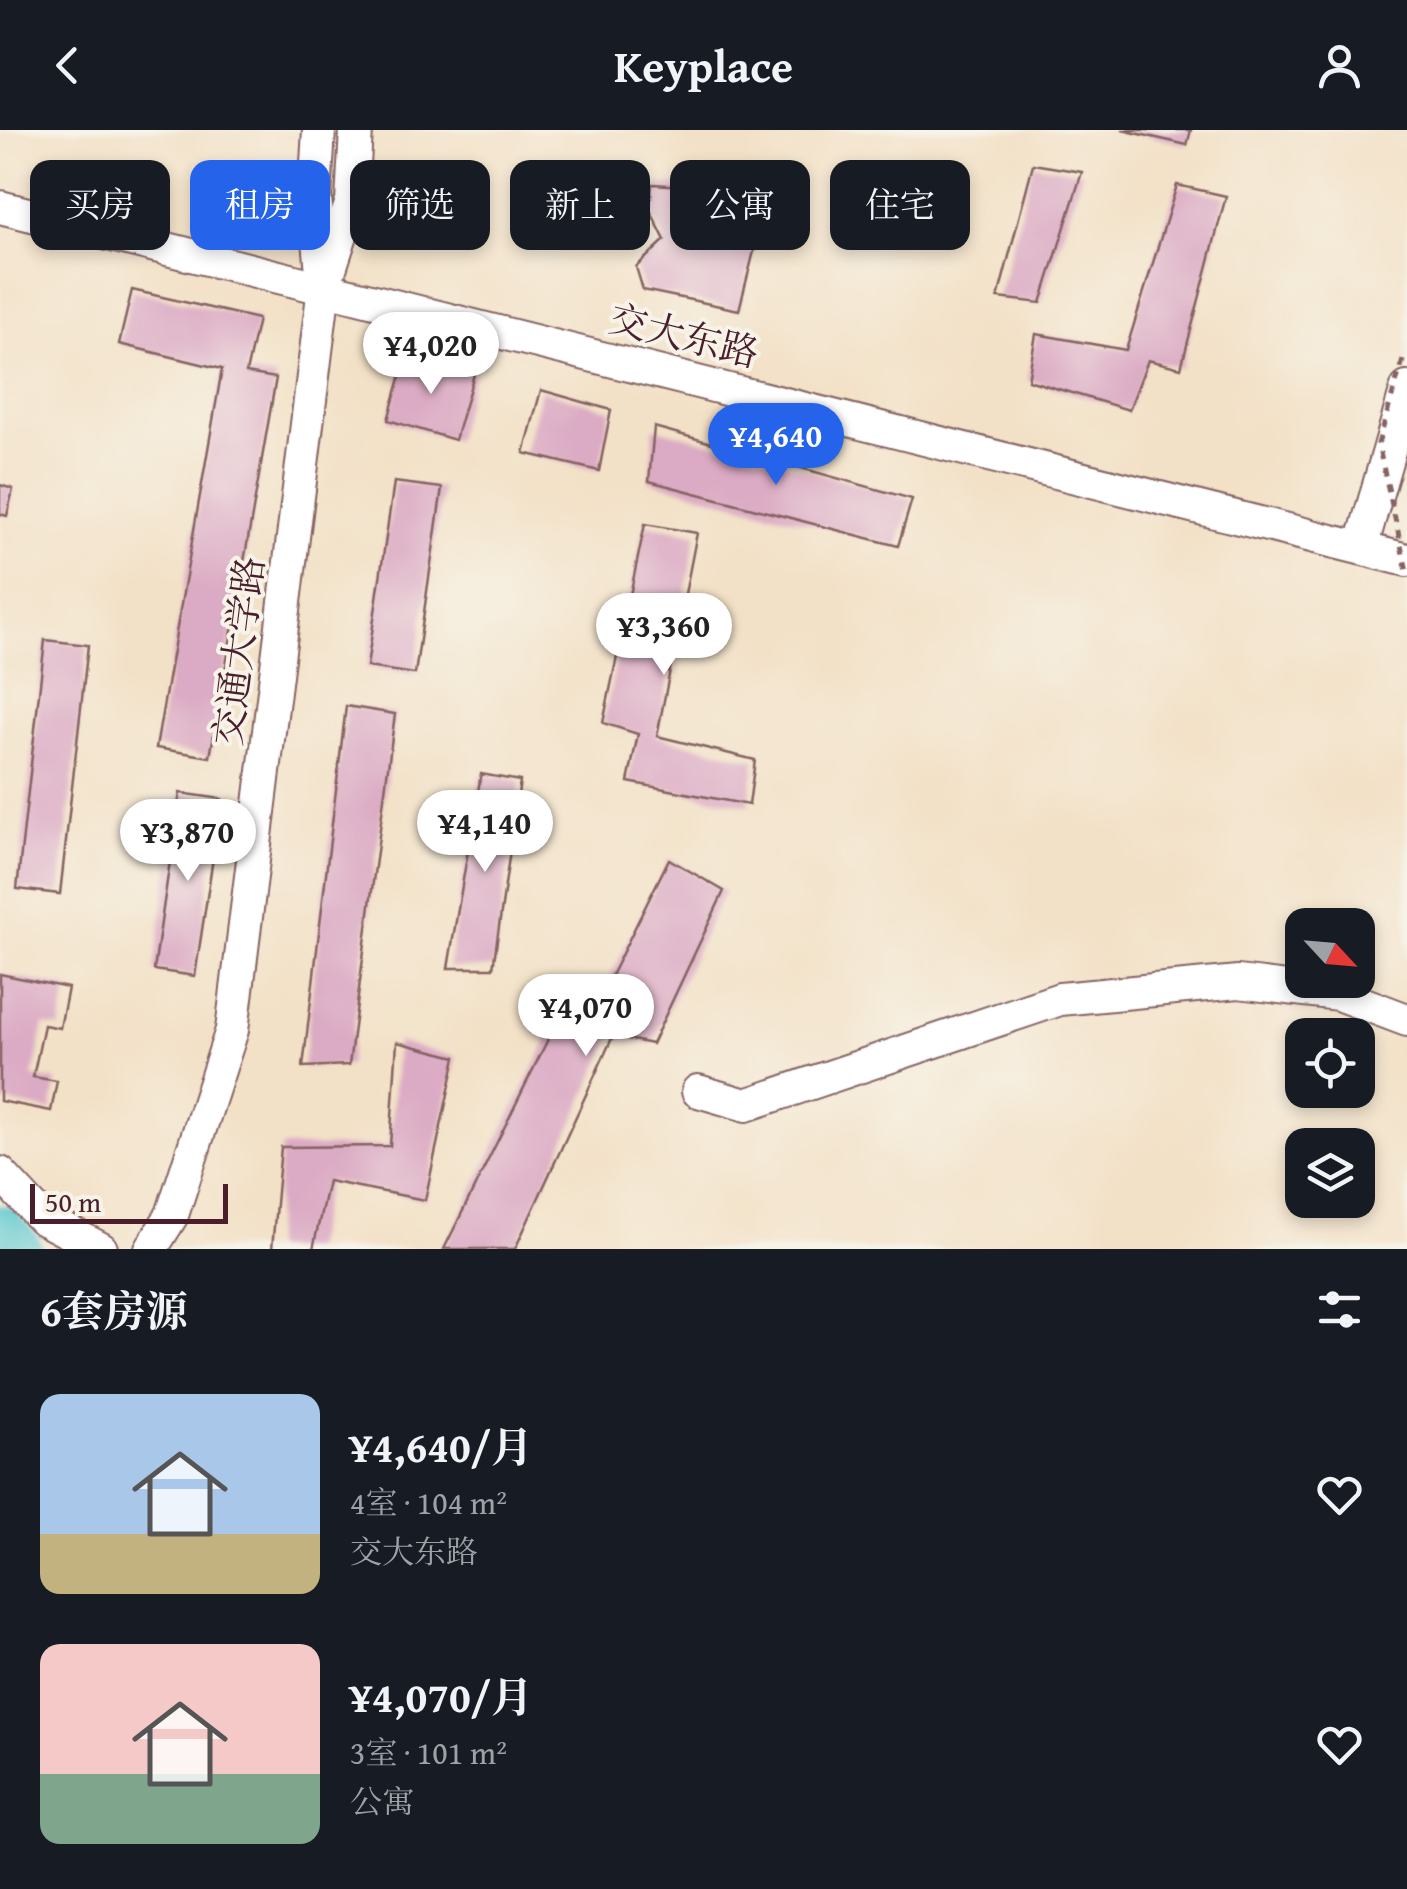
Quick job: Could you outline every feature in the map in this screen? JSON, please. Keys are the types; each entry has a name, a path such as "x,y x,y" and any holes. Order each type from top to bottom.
{"street":[{"name":"交通大学路","path":"318,130 315,196 324,287"},
{"name":"交通大学路","path":"151,1249 172,1215 232,1030 324,287 352,201 356,130"},
{"name":"交大东路","path":"0,207 1407,560"},
{"path":"1362,548 1405,374"},
{"path":"698,1092 746,1105 1060,999 1238,982 1338,994 1407,1020"},
{"path":"0,1173 71,1249"},
{"path":"42,1218 101,1249"}],"path":[{"path":"1405,374 1378,444 1407,571"}],"building":[{"path":"1122,130 1191,130 1187,145"},
{"path":"1033,164 1082,172 1041,303 998,298"},
{"path":"652,184 670,185 670,250 754,250 739,310 643,290 636,267 665,240 650,210"},
{"path":"1177,185 1226,196 1181,368 1148,360 1129,410 1028,380 1036,334 1126,350"},
{"path":"132,290 258,319 246,373 276,378 210,757 156,748 222,369 119,344"},
{"path":"407,354 474,374 455,440 388,420"},
{"path":"541,390 611,410 599,471 524,453"},
{"path":"654,427 912,499 898,546 649,481"},
{"path":"394,482 442,488 415,674 367,667"},
{"path":"0,485 13,489 7,516 0,514"},
{"path":"645,524 697,533 657,736 755,760 749,805 628,782 638,734 603,723"},
{"path":"45,640 88,645 60,894 17,889"},
{"path":"346,706 395,714 349,1065 303,1067"},
{"path":"481,774 520,781 493,968 448,968"},
{"path":"180,793 222,799 195,976 154,970"},
{"path":"669,859 724,891 652,1044 613,1036 515,1249 444,1249 562,1011 590,1018"},
{"path":"0,974 68,988 60,1028 44,1025 33,1077 57,1081 51,1111 0,1101"},
{"path":"397,1042 456,1057 425,1200 328,1181 313,1249 272,1249 281,1147 390,1146"}],"waterway":[{"path":"0,1229 18,1249"}]}
